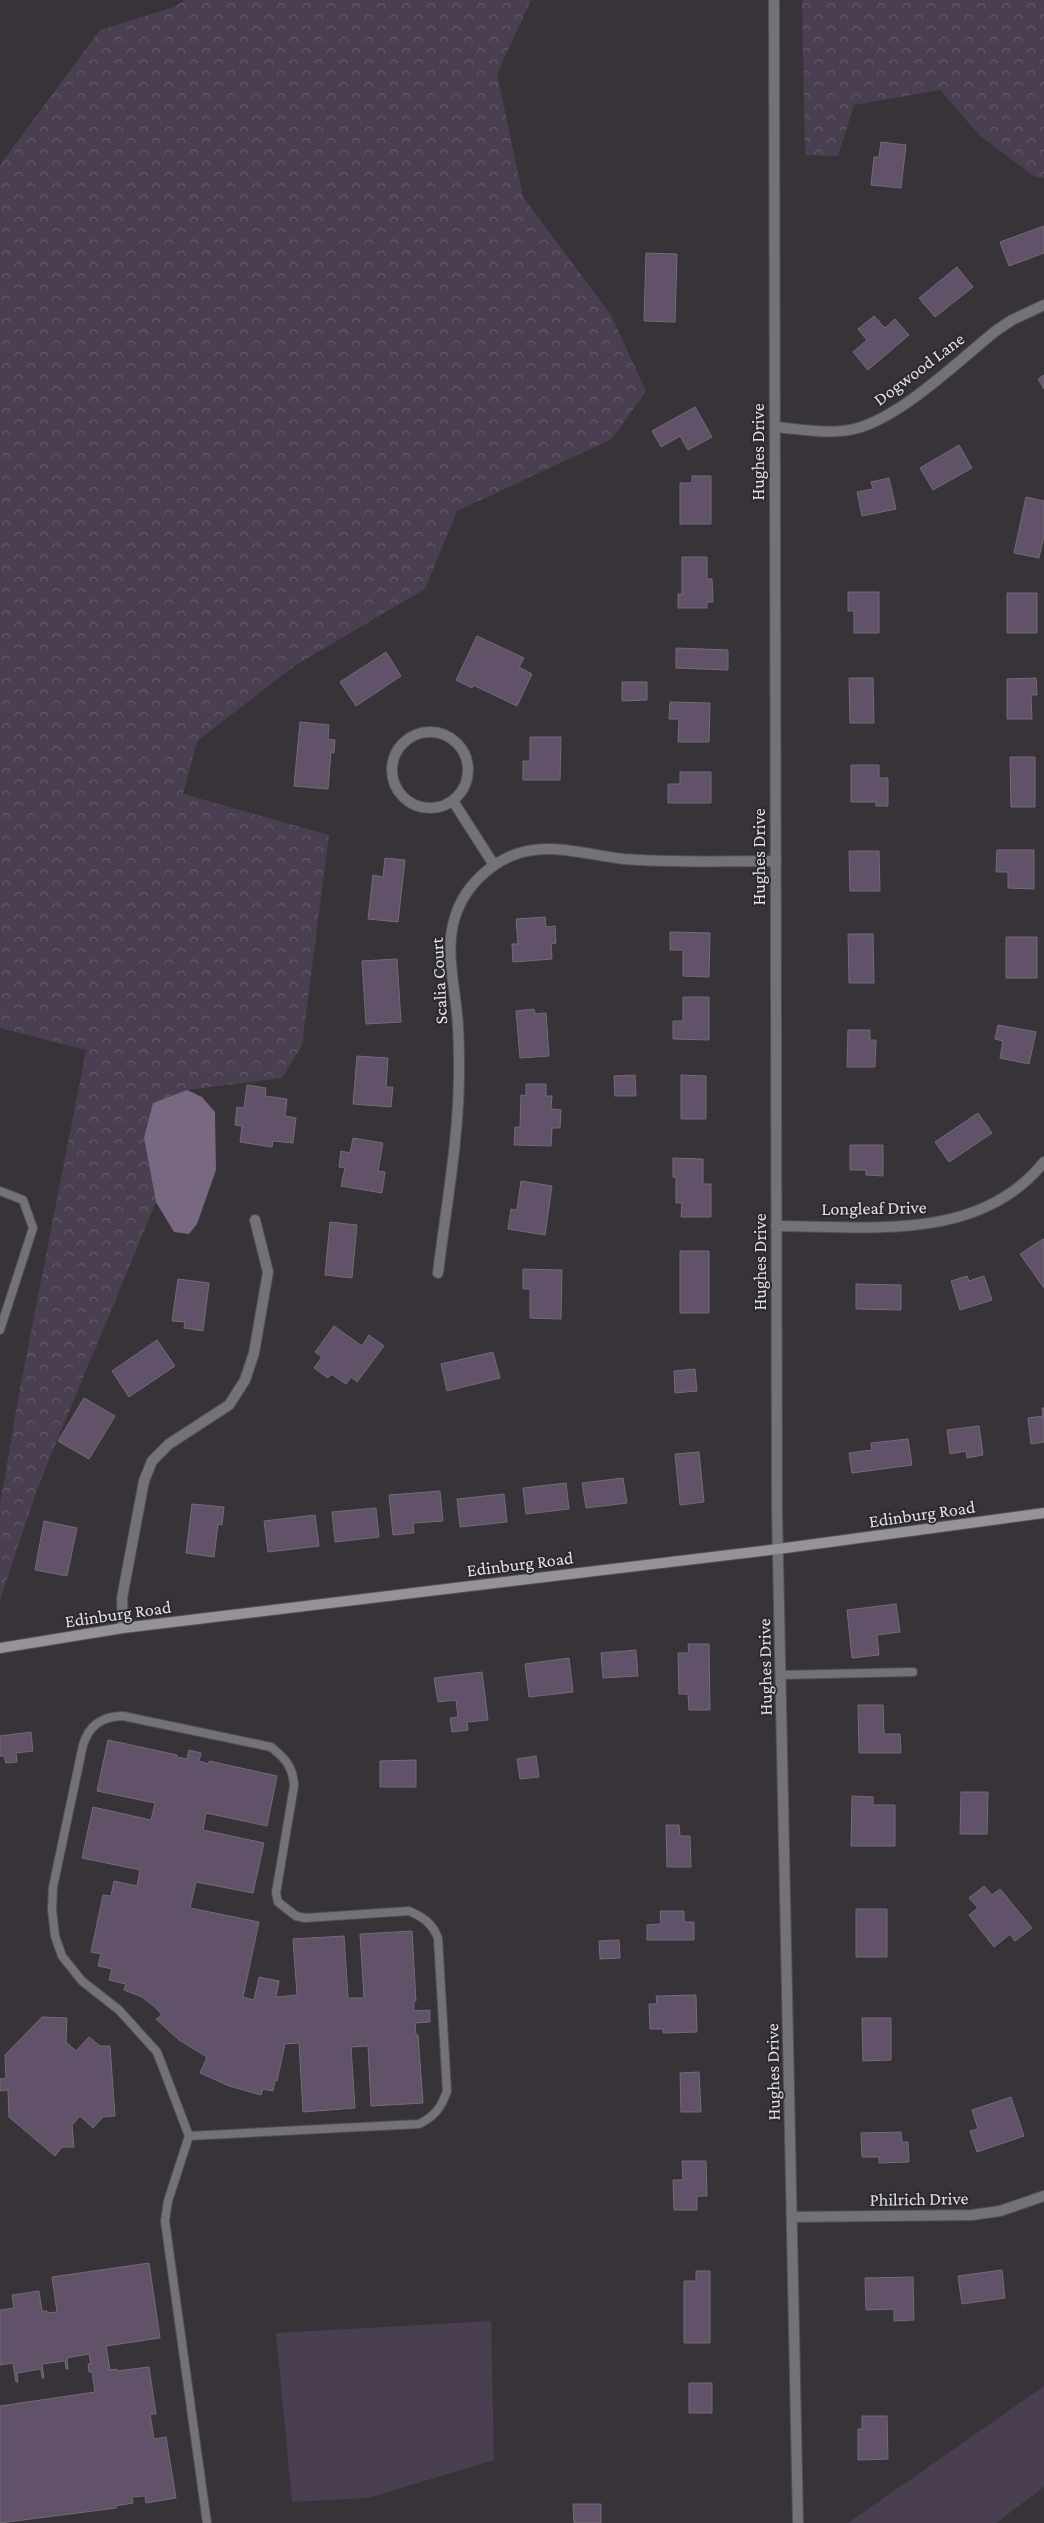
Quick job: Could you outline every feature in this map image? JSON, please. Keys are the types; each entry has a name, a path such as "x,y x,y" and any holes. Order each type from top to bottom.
{"main road":[{"name":"Edinburg Road","path":"0,1648 123,1628 778,1549 1044,1513"}],"street":[{"name":"Hughes Drive","path":"774,0 778,1549 798,2523"},
{"name":"Dogwood Lane","path":"775,427 828,431 853,429 875,422 895,412 997,330 1012,320 1044,305"},
{"path":"434,732 446,735 457,743 465,754 468,766 467,779 462,792 453,801 442,806 424,807 407,801 399,792 393,782 392,764 399,747 409,738 421,733 434,732"},
{"path":"453,801 494,865"},
{"name":"Scalia Court","path":"438,1273 459,1100 458,1017 450,938 455,916 464,896 478,879 494,865 514,855 534,850 555,849 626,859 776,862"},
{"name":"Longleaf Drive","path":"776,1226 914,1227 940,1223 970,1214 994,1202 1019,1186 1044,1162"},
{"path":"123,1628 122,1598 144,1481 152,1461 169,1444 229,1405 245,1380 254,1353 268,1272 255,1220"},
{"name":"Philrich Drive","path":"792,2217 972,2215 1000,2211 1044,2196"}],"lane":[{"path":"0,1190 23,1200 33,1228 1,1325"},
{"path":"781,1674 913,1672"},
{"path":"189,2136 419,2124 434,2117 442,2106 447,2091 438,1938 434,1926 421,1916 409,1911 305,1918 296,1916 278,1902 276,1892 294,1786 294,1772 288,1762 271,1747 123,1716 110,1716 87,1732 83,1745 53,1887 52,1910 56,1936 62,1956 82,1981 119,2010 157,2052 189,2136 168,2201 165,2221 207,2523"}],"green space":[{"path":"185,0 531,0 497,74 523,197 611,315 646,391 612,439 457,511 425,589 296,665 197,741 183,794 329,835 302,1045 282,1078 187,1090 144,1138 156,1202 39,1484 0,1600 0,1505 18,1399 86,1050 0,1028 0,165 100,30 174,7"},
{"path":"802,0 1044,0 1044,178 1035,177 979,135 940,90 854,105 838,156 805,155"},
{"path":"491,2321 494,2460 368,2498 292,2502 276,2333"},
{"path":"1044,2386 1044,2487 996,2523 848,2523"}],"shaded area":[{"path":"187,1090 202,1097 215,1112 216,1170 197,1224 189,1234 174,1232 156,1202 144,1138 153,1103"}],"building":[{"path":"881,142 906,145 901,188 871,185 874,157 879,157"},
{"path":"1044,226 1044,253 1009,266 1000,242"},
{"path":"646,253 677,254 675,322 644,321"},
{"path":"957,267 973,287 935,317 919,298"},
{"path":"874,316 885,328 895,319 909,335 868,370 853,352 867,340 858,329"},
{"path":"1044,375 1044,389 1038,379"},
{"path":"695,407 712,437 688,450 680,436 661,447 652,431"},
{"path":"959,445 972,468 933,490 920,468"},
{"path":"692,476 711,476 711,524 680,524 680,483 692,483"},
{"path":"889,478 896,509 862,516 857,492 873,489 871,482"},
{"path":"1026,497 1044,501 1044,536 1039,558 1014,553"},
{"path":"682,557 707,557 707,579 712,579 713,602 707,602 707,608 678,608 678,594 682,594"},
{"path":"848,592 879,592 879,633 854,633 854,611 848,611"},
{"path":"1007,593 1037,593 1037,633 1007,633"},
{"path":"477,636 524,658 519,667 532,674 517,706 473,685 472,688 456,680"},
{"path":"676,648 728,650 728,670 676,668"},
{"path":"386,652 401,676 356,706 340,682"},
{"path":"849,678 873,678 874,723 850,723"},
{"path":"1036,678 1037,695 1031,695 1032,719 1007,719 1007,679"},
{"path":"622,682 647,682 647,700 622,701"},
{"path":"670,702 710,703 709,742 678,742 679,719 669,719"},
{"path":"300,722 329,725 328,739 335,740 334,753 331,752 328,789 294,786"},
{"path":"530,737 561,737 560,780 523,780 523,761 530,761"},
{"path":"1010,757 1035,757 1035,807 1011,807"},
{"path":"851,765 879,765 879,778 888,778 888,806 876,806 876,802 851,802"},
{"path":"680,772 711,772 711,803 668,803 668,784 680,784"},
{"path":"997,850 1034,850 1034,889 1008,888 1008,872 996,872"},
{"path":"849,851 879,851 880,891 850,891"},
{"path":"385,858 405,860 398,922 368,919 373,875 383,877"},
{"path":"545,917 546,927 555,926 556,943 551,944 552,959 513,962 512,944 518,944 516,919"},
{"path":"670,932 710,933 709,977 683,976 683,950 670,950"},
{"path":"848,934 873,934 874,983 849,983"},
{"path":"1006,937 1037,937 1037,978 1006,978"},
{"path":"397,959 401,1022 366,1024 362,961"},
{"path":"683,997 709,997 709,1040 673,1039 673,1021 683,1021"},
{"path":"534,1009 535,1014 546,1013 549,1056 520,1058 516,1011"},
{"path":"998,1025 1036,1032 1029,1064 1000,1058 1003,1041 995,1039"},
{"path":"848,1030 870,1030 870,1040 876,1040 875,1067 847,1067"},
{"path":"357,1056 388,1058 386,1087 393,1087 391,1107 353,1104"},
{"path":"635,1075 636,1096 615,1096 614,1076"},
{"path":"681,1075 706,1076 706,1119 681,1119"},
{"path":"526,1084 546,1084 546,1096 552,1096 551,1109 561,1110 560,1128 552,1128 551,1146 514,1145 515,1127 520,1127 521,1095 526,1096"},
{"path":"247,1085 266,1088 265,1096 287,1099 285,1116 296,1118 293,1143 273,1141 272,1147 240,1142 242,1126 235,1125 237,1107 244,1108"},
{"path":"978,1113 992,1133 949,1162 935,1142"},
{"path":"353,1138 383,1143 378,1171 385,1172 382,1193 341,1186 345,1168 339,1167 341,1151 350,1153"},
{"path":"850,1145 883,1145 883,1176 866,1175 866,1170 850,1170"},
{"path":"673,1158 703,1159 703,1184 711,1184 711,1217 681,1217 682,1203 676,1203 676,1177 673,1177"},
{"path":"521,1181 552,1186 545,1235 508,1229 511,1209 517,1210"},
{"path":"330,1222 357,1225 352,1278 325,1275"},
{"path":"1044,1240 1044,1288 1020,1254"},
{"path":"680,1251 709,1251 709,1313 680,1313"},
{"path":"523,1269 562,1270 561,1319 530,1318 530,1289 523,1289"},
{"path":"967,1276 969,1281 984,1276 992,1300 960,1310 951,1281"},
{"path":"178,1279 209,1283 203,1331 184,1328 185,1322 172,1321"},
{"path":"856,1284 901,1285 901,1310 856,1309"},
{"path":"334,1326 362,1346 369,1335 384,1346 357,1382 351,1377 346,1384 331,1374 328,1378 314,1368 322,1357 315,1352"},
{"path":"157,1340 175,1366 129,1397 112,1371"},
{"path":"493,1352 500,1378 447,1391 441,1364"},
{"path":"695,1369 697,1391 675,1393 674,1371"},
{"path":"84,1398 115,1416 89,1459 58,1441"},
{"path":"1042,1408 1044,1408 1044,1442 1031,1444 1028,1418 1043,1416"},
{"path":"979,1426 983,1455 967,1458 966,1451 950,1454 947,1430"},
{"path":"908,1439 912,1465 852,1473 849,1453 872,1450 871,1443"},
{"path":"699,1452 704,1502 680,1505 675,1454"},
{"path":"623,1478 627,1503 586,1508 582,1483"},
{"path":"566,1483 569,1509 526,1514 523,1488"},
{"path":"440,1491 443,1521 413,1523 414,1533 393,1535 389,1495"},
{"path":"504,1494 507,1522 460,1527 457,1499"},
{"path":"192,1504 224,1507 222,1525 218,1524 214,1557 186,1553"},
{"path":"376,1508 379,1537 335,1542 332,1512"},
{"path":"315,1515 319,1546 268,1552 264,1521"},
{"path":"44,1521 77,1528 67,1576 35,1570"},
{"path":"896,1604 900,1632 877,1635 879,1655 852,1658 847,1610"},
{"path":"688,1644 709,1644 710,1710 689,1710 688,1694 679,1694 678,1653 689,1653"},
{"path":"636,1650 638,1676 603,1678 601,1653"},
{"path":"569,1658 573,1692 529,1697 525,1664"},
{"path":"482,1672 488,1720 467,1722 468,1730 452,1732 450,1718 458,1717 456,1700 438,1702 434,1678"},
{"path":"858,1705 883,1705 884,1734 900,1734 901,1753 859,1753"},
{"path":"31,1732 33,1751 16,1753 17,1762 6,1763 4,1756 0,1756 0,1736"},
{"path":"108,1740 177,1755 177,1757 187,1759 189,1750 201,1753 199,1761 209,1764 209,1761 277,1776 267,1826 206,1813 203,1830 264,1843 253,1893 196,1882 190,1908 259,1922 243,1997 254,2000 259,1977 279,1981 276,1997 297,1995 293,1939 344,1936 348,1998 364,1998 360,1934 412,1931 416,2001 414,2001 414,2011 430,2010 430,2022 415,2023 416,2035 418,2035 423,2103 371,2106 368,2046 351,2047 355,2108 303,2112 299,2043 285,2044 273,2091 263,2089 261,2095 229,2086 200,2073 207,2057 179,2040 156,2019 162,2015 155,2007 142,1997 124,1990 126,1984 109,1980 112,1969 98,1966 101,1954 91,1952 103,1895 111,1896 114,1881 137,1886 140,1870 82,1858 93,1807 151,1820 155,1803 97,1791"},
{"path":"536,1756 539,1777 520,1779 517,1759"},
{"path":"416,1760 416,1787 380,1787 380,1761"},
{"path":"961,1792 988,1792 987,1834 960,1834"},
{"path":"852,1796 873,1797 873,1805 895,1805 895,1846 851,1846"},
{"path":"666,1825 679,1825 680,1836 690,1836 691,1867 667,1867"},
{"path":"984,1886 992,1895 1000,1889 1032,1928 1015,1941 1010,1934 994,1947 969,1915 978,1908 969,1898"},
{"path":"856,1909 887,1909 887,1957 856,1957"},
{"path":"660,1911 684,1911 684,1922 694,1922 694,1940 647,1940 647,1925 661,1924"},
{"path":"619,1940 620,1958 600,1959 599,1941"},
{"path":"696,1995 697,2032 663,2033 663,2029 650,2029 649,2004 657,2004 656,1996"},
{"path":"42,2017 67,2018 66,2042 76,2051 89,2037 100,2046 110,2046 115,2116 103,2117 93,2128 80,2116 72,2125 74,2147 62,2147 55,2156 9,2117 8,2090 0,2091 0,2079 6,2078 5,2055"},
{"path":"862,2018 891,2018 891,2060 863,2061"},
{"path":"699,2072 701,2112 681,2112 680,2073"},
{"path":"1011,2097 1024,2136 977,2152 970,2131 978,2129 972,2110"},
{"path":"901,2132 902,2142 908,2142 909,2162 879,2163 879,2157 862,2157 861,2133"},
{"path":"682,2161 706,2161 707,2196 697,2196 697,2210 674,2210 673,2180 683,2180"},
{"path":"149,2263 160,2338 106,2346 110,2370 117,2369 117,2371 149,2367 156,2414 150,2414 154,2439 166,2437 176,2498 146,2503 145,2496 132,2497 133,2503 116,2506 116,2508 0,2523 0,2406 95,2392 92,2372 89,2372 88,2364 91,2364 89,2354 67,2358 68,2369 66,2369 65,2361 42,2364 44,2378 42,2378 41,2369 17,2373 18,2382 16,2382 13,2363 0,2365 0,2310 14,2308 12,2295 39,2291 42,2311 47,2311 47,2313 57,2312 52,2277"},
{"path":"1002,2270 1005,2298 962,2304 958,2276"},
{"path":"696,2271 710,2271 710,2343 684,2343 684,2281 696,2281"},
{"path":"913,2277 914,2320 894,2321 894,2309 866,2310 865,2278"},
{"path":"689,2383 712,2383 712,2413 689,2413"},
{"path":"862,2416 887,2416 888,2459 858,2460 858,2429 862,2429"},
{"path":"573,2504 601,2504 601,2523 574,2523"}]}
